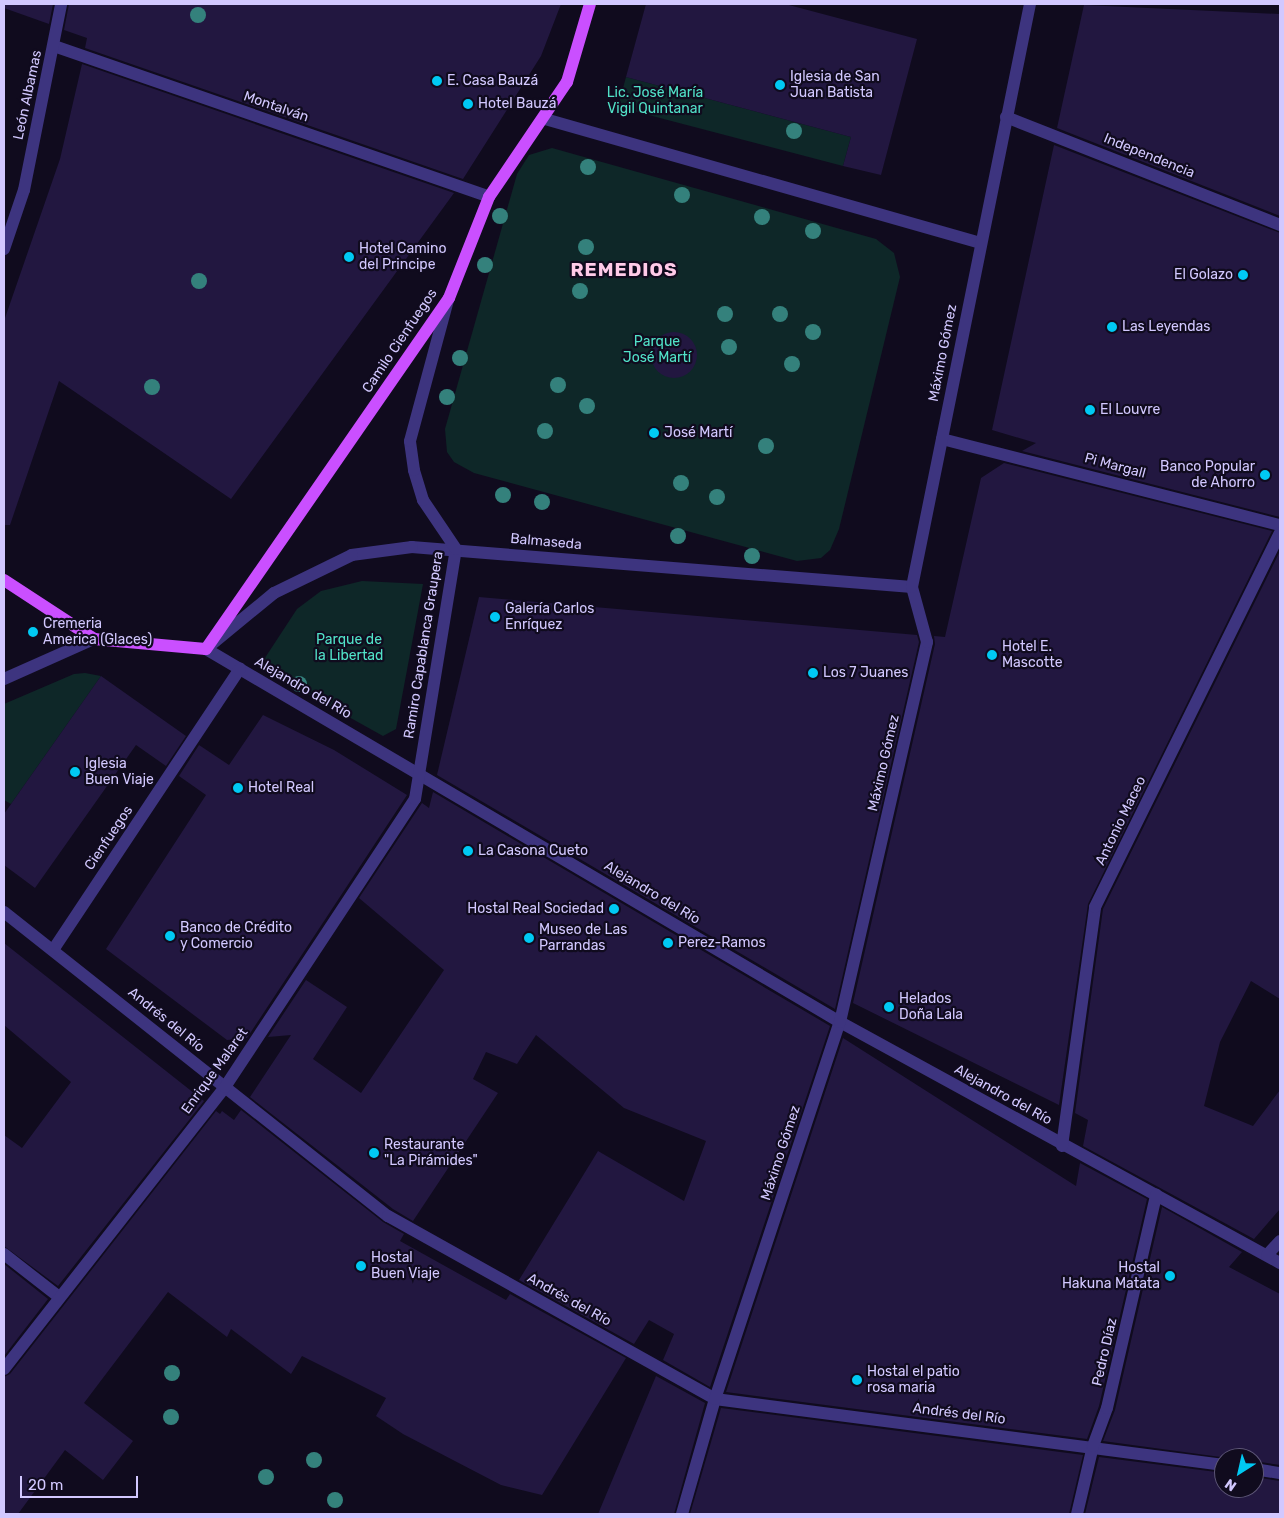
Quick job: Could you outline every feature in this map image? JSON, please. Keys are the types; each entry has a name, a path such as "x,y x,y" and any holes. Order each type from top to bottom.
{"main road":[{"name":"Camilo Cienfuegos","path":"206,649 449,298 488,197 545,118 567,82 590,4"},
{"name":"Alejandro del Río","path":"4,580 94,639 206,649"}],"street":[{"name":"León Albamas","path":"4,249 24,190 61,4"},
{"name":"Máximo Gómez","path":"682,1514 715,1400 840,1022 927,642 912,588 980,243 1030,4"},
{"name":"Montalván","path":"54,46 488,197"},
{"name":"Independencia","path":"1006,117 1280,225"},
{"path":"545,118 980,243"},
{"name":"Ramiro Capablanca Graupera","path":"419,773 456,549 423,500 414,470 410,441 449,298"},
{"name":"Pi Margall","path":"942,439 1280,525"},
{"name":"Antonio Maceo","path":"1062,1146 1095,907 1280,533"},
{"name":"Balmaseda","path":"206,649 274,593 352,555 412,546 912,588"},
{"path":"4,679 94,639"},
{"name":"Alejandro del Río","path":"206,649 840,1022 1062,1146 1280,1263"},
{"name":"Cienfuegos","path":"53,950 240,669"},
{"name":"Enrique Malaret","path":"4,1369 225,1087 415,799 419,773"},
{"name":"Andrés del Río","path":"4,912 388,1216 715,1400 1093,1446 1214,1464"},
{"name":"Pedro Díaz","path":"1076,1514 1093,1446 1108,1408 1156,1195"},
{"path":"1267,1255 1280,1241"},
{"path":"4,1254 59,1297"},
{"path":"1264,1471 1280,1473"}],"green space":[{"name":"Lic. José María Vigil Quintanar","path":"626,77 851,137 843,166 618,107"},
{"name":"Parque José Martí","path":"552,148 876,239 894,253 900,277 839,529 830,550 821,558 797,561 474,473 454,462 447,452 445,429 517,174 529,155"},
{"name":"Parque de la Libertad","path":"362,581 423,584 396,729 383,736 259,667 297,609 321,591"},
{"path":"85,673 101,676 11,804 4,800 4,704 74,674"}],"building":[{"path":"4,4 53,4 49,24 4,8"},
{"path":"69,4 561,4 541,56 463,179 85,48 87,38 64,30"},
{"name":"Iglesia de San Juan Batista","path":"646,4 785,4 917,39 881,175 843,166 851,137 626,77"},
{"path":"1084,5 1280,14 1280,216 1057,128"},
{"path":"82,64 454,193 231,499 59,381 10,525 4,525 4,321 60,159"},
{"path":"1054,145 1280,233 1280,517 1022,451 1036,443 992,430"},
{"path":"679,332 691,338 696,346 696,364 691,372 683,377 669,378 657,372 652,364 651,350 657,338 665,333"},
{"path":"1004,463 1272,531 1088,904 1059,1105 853,1003 935,644 934,636 945,637 981,478"},
{"path":"1280,551 1280,999 1251,981 1220,1042 1204,1106 1253,1126 1280,1090 1280,1209 1254,1239 1083,1146 1088,1120 1075,1113 1103,909"},
{"path":"479,597 917,635 919,642 835,1009 437,775"},
{"name":"Iglesia Buen Viaje","path":"101,676 186,736 166,766 136,745 35,888 4,865 4,814"},
{"path":"263,715 334,750 407,795 247,1038 227,1040 106,949 206,795 179,776 199,745 229,765"},
{"path":"433,792 830,1026 710,1387 663,1360 674,1334 649,1320 634,1344 519,1280 598,1151 684,1201 706,1141 624,1108 536,1035 517,1064 486,1052 473,1079 498,1093 413,1221 393,1209 250,1097 291,1035 268,1037 306,980 347,1007 313,1059 361,1093 444,970 359,898 422,803 429,808"},
{"path":"4,943 204,1101 58,1286 4,1246 4,1135 22,1148 71,1082 4,1025"},
{"path":"843,1038 1076,1186 1080,1163 1147,1199 1099,1406 1087,1439 726,1392"},
{"path":"241,1110 383,1222 404,1234 400,1241 506,1300 510,1294 626,1358 542,1495 501,1485 403,1434 376,1416 386,1398 302,1356 291,1374 231,1329 227,1337 168,1292 84,1403 133,1441 103,1480 65,1450 18,1514 4,1514 4,1377 10,1374 216,1111 220,1114 222,1111 234,1120"},
{"path":"1162,1207 1242,1252 1229,1267 1280,1294 1280,1465 1264,1463 1264,1448 1214,1448 1214,1456 1103,1441 1115,1410"},
{"path":"4,1264 48,1299 4,1356"},
{"path":"656,1376 705,1403 674,1514 598,1514"},
{"path":"721,1408 1083,1455 1069,1514 690,1514"},
{"path":"1099,1457 1214,1472 1214,1498 1264,1498 1264,1479 1280,1481 1280,1514 1085,1514"}],"place":[{"name":"E. Casa Bauzá","path":"437,81"},
{"name":"Iglesia de San Juan Batista","path":"780,85"},
{"name":"Hotel Bauzá","path":"468,104"},
{"name":"Hotel Camino del Principe","path":"349,257"},
{"name":"El Golazo","path":"1243,275"},
{"name":"Las Leyendas","path":"1112,327"},
{"name":"El Louvre","path":"1090,410"},
{"name":"José Martí","path":"654,433"},
{"name":"Banco Popular de Ahorro","path":"1265,475"},
{"name":"Galería Carlos Enríquez","path":"495,617"},
{"name":"Cremeria America (Glaces)","path":"33,632"},
{"name":"Hotel E. Mascotte","path":"992,655"},
{"name":"Los 7 Juanes","path":"813,673"},
{"name":"Iglesia Buen Viaje","path":"75,772"},
{"name":"Hotel Real","path":"238,788"},
{"name":"La Casona Cueto","path":"468,851"},
{"name":"Hostal Real Sociedad","path":"614,909"},
{"name":"Banco de Crédito y Comercio","path":"170,936"},
{"name":"Museo de Las Parrandas","path":"529,938"},
{"name":"Perez-Ramos","path":"668,943"},
{"name":"Helados Doña Lala","path":"889,1007"},
{"name":"Restaurante \"La Pirámides\"","path":"374,1153"},
{"name":"Hostal Buen Viaje","path":"361,1266"},
{"name":"Hostal Hakuna Matata","path":"1170,1276"},
{"name":"Hostal el patio rosa maria","path":"857,1380"}],"district":[{"name":"REMEDIOS","path":"624,270"}]}
